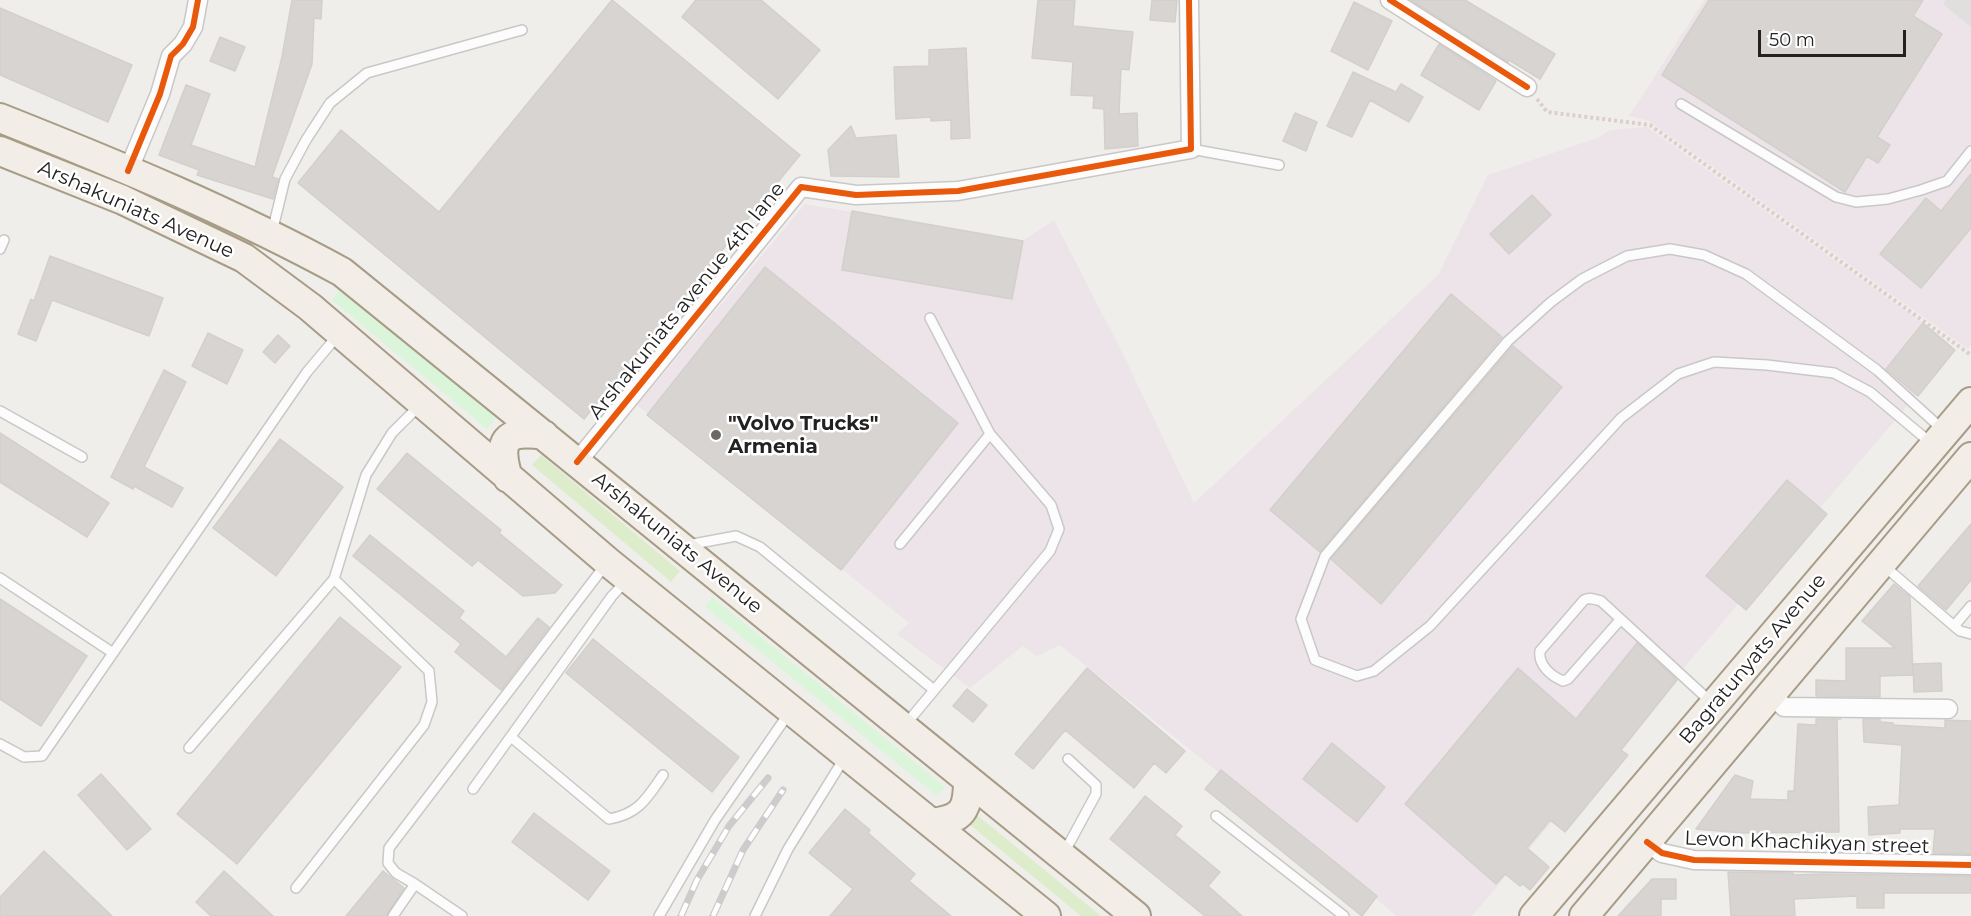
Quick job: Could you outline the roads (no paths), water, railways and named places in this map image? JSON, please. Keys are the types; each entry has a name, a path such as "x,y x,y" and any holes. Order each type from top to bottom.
{"main road":[{"name":"Arshakuniats Avenue","path":"0,118 83,150 272,234 342,272 1136,916"},
{"name":"Arshakuniats Avenue","path":"0,152 123,200 244,258 310,307 618,570 1046,916"},
{"path":"310,307 307,293 309,285 316,277 327,273 342,272"},
{"name":"Bagratunyats Avenue","path":"1534,916 1971,402"},
{"path":"508,478 502,450 507,441 516,434 524,432 544,435"},
{"name":"Bagratunyats Avenue","path":"1584,916 1971,458"},
{"path":"932,823 950,820 963,812 968,796 968,780"}],"street":[{"path":"128,171 160,94 171,56 183,44 193,27 198,0"},
{"path":"1189,0 1191,149"},
{"path":"1390,0 1527,87"},
{"name":"Arshakuniats avenue 4th lane","path":"577,462 801,187 856,195 958,191 1191,149"},
{"path":"1772,694 1784,707 1948,709"},
{"name":"Levon Khachikyan street","path":"1647,842 1662,853 1694,860 1971,865"}],"lane":[{"path":"272,234 285,179 306,140 330,103 367,73 522,30"},
{"path":"1681,104 1836,197 1856,202 1888,199 1947,181 1971,151"},
{"path":"1191,149 1279,165"},
{"path":"1670,249 1704,255 1746,274 1877,370 1940,439 1870,392 1834,373 1767,365 1714,362 1678,374 1621,418 1430,626 1374,671 1357,676 1315,660 1301,619 1325,556 1508,341 1551,302 1574,285 1627,256 1670,249"},
{"path":"903,727 1050,551 1059,529 1051,505 990,435 930,318"},
{"path":"0,744 24,757 42,756 307,372 340,333"},
{"path":"189,748 334,579 366,475 392,433 422,404"},
{"path":"0,411 82,457"},
{"path":"900,544 990,435"},
{"path":"680,546 736,536 760,547 934,690"},
{"path":"1882,564 1960,631 1971,634"},
{"path":"473,789 612,596 618,570"},
{"path":"462,916 396,873 388,863 389,848 618,570"},
{"path":"0,578 113,653"},
{"path":"296,888 424,725 432,702 429,671 334,579"},
{"path":"1620,620 1568,679 1563,681 1558,679 1541,663 1540,651 1587,598 1600,601 1714,705"},
{"path":"1954,626 1971,606"},
{"path":"660,916 715,819 792,709"},
{"path":"511,737 609,819 625,817 643,803 663,776"},
{"path":"754,916 788,849 847,754"},
{"path":"1062,856 1078,831 1096,794 1095,785 1068,759"},
{"path":"1216,816 1344,916"},
{"path":"393,916 415,884"}],"railway":[{"path":"681,916 697,880 729,826 768,778"},
{"path":"713,916 743,850 783,790"}],"place":[{"name":"\"Volvo Trucks\" Armenia","path":"716,435"}]}
